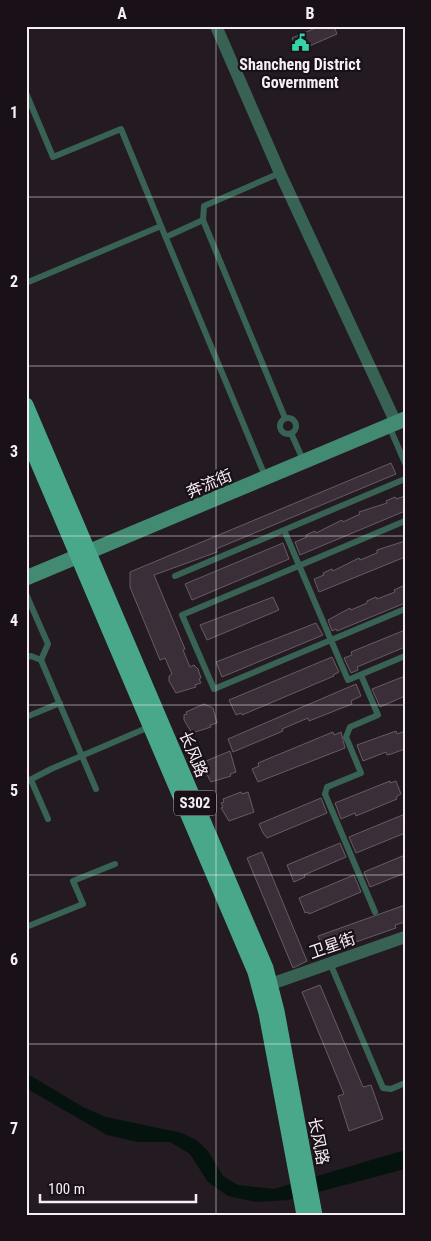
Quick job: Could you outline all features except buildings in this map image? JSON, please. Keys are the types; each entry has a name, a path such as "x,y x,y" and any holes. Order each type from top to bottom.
{"main road":[{"name":"长风路","path":"26,406 150,726 259,983 304,1215"},
{"name":"长风路","path":"26,435 83,554 270,984 315,1215"}],"street":[{"path":"216,26 280,173 396,423"},
{"name":"奔流街","path":"26,578 396,423"},
{"name":"卫星街","path":"270,984 405,937"}],"lane":[{"path":"26,93 53,157 121,129 266,478"},
{"path":"280,173 204,206 204,220 285,418"},
{"path":"166,237 204,220"},
{"path":"26,282 162,226"},
{"path":"285,418 293,418 296,430 291,433 284,433 280,428 281,421 285,418"},
{"path":"396,423 405,463"},
{"path":"291,433 304,462"},
{"path":"175,576 405,479"},
{"path":"405,521 182,615 214,689 405,609"},
{"path":"284,530 348,680 405,656"},
{"path":"26,594 48,644 41,660"},
{"path":"26,658 32,656 41,660 96,789"},
{"path":"361,674 378,715 350,727 346,737 361,773 327,787 325,794 375,912"},
{"path":"26,717 60,703"},
{"path":"48,819 29,781 150,726"},
{"path":"26,927 83,904 73,881 115,864"},
{"path":"330,963 383,1088 390,1089 405,1083"}],"shaded area":[{"path":"26,1073 83,1107 106,1117 182,1133 196,1140 208,1151 223,1176 238,1185 274,1189 405,1150 405,1169 288,1200 256,1202 228,1196 208,1182 190,1154 170,1142 138,1142 107,1135 26,1088"}],"place":[{"name":"Shancheng District Government","path":"300,43"}]}
